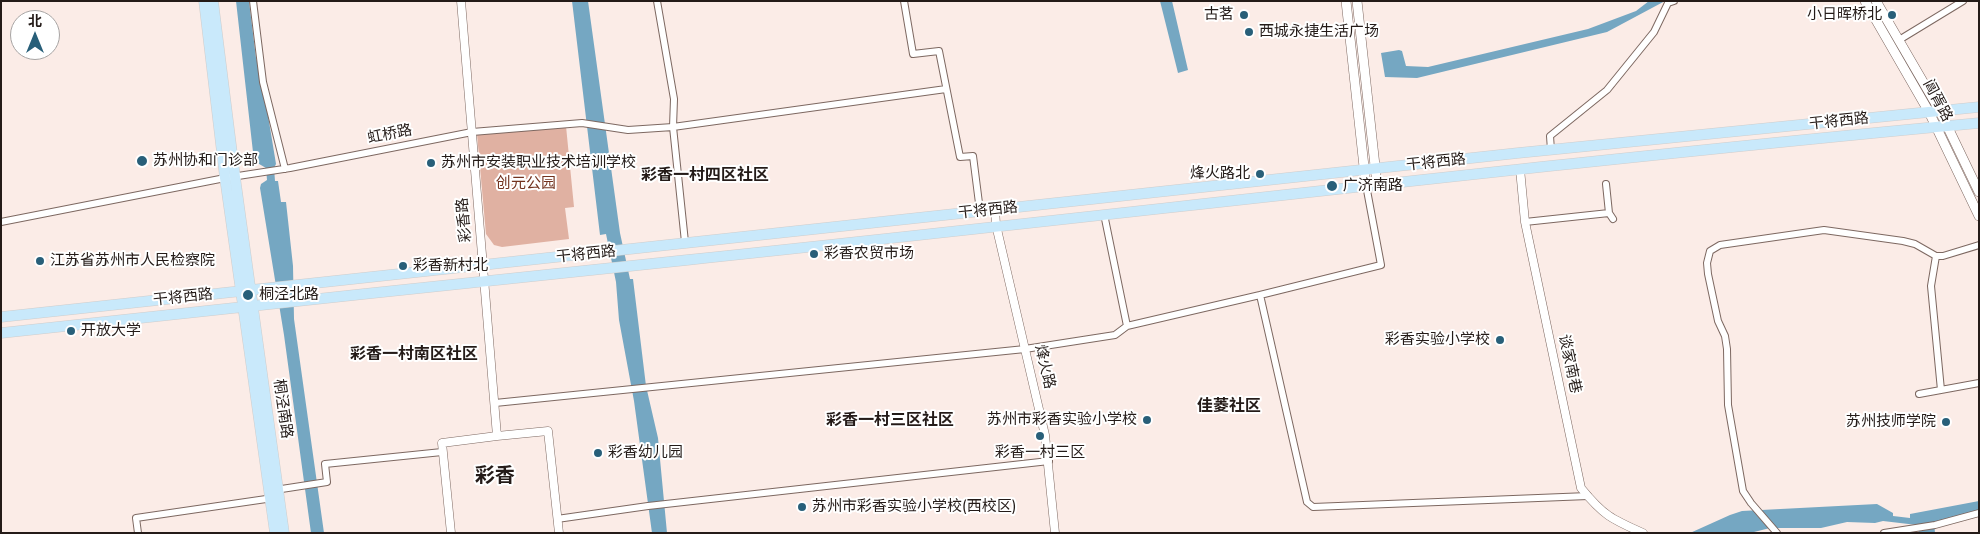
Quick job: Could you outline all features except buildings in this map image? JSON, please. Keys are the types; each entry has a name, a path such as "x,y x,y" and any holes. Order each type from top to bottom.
{"main road":[{"path":"204,1 246,290"},
{"path":"213,1 230,177"},
{"path":"1346,1 1372,185"},
{"path":"1357,1 1370,169"},
{"name":"阊胥路","path":"1865,1 1934,111 1948,126 1979,192"},
{"name":"阊胥路","path":"1876,1 1899,40 1934,111 1936,128 1979,216"},
{"name":"干将西路","path":"1,317 1370,169 1979,108"},
{"name":"干将西路","path":"1,333 1520,169 1979,123"},
{"path":"1610,144 1611,160"},
{"name":"桐泾南路","path":"246,290 274,494 275,533"},
{"name":"桐泾南路","path":"274,494 284,533"}],"street":[{"path":"253,1 263,82 285,169"},
{"name":"彩香路","path":"461,1 498,436"},
{"path":"657,1 674,99 673,127 686,242"},
{"path":"904,1 913,54 939,51 960,157 973,156 980,211"},
{"path":"1899,40 1963,1"},
{"path":"1551,150 1550,136 1607,90 1654,32 1668,2"},
{"name":"虹桥路","path":"1,222 472,132 582,123 628,130 673,127 946,89"},
{"name":"谈家南巷","path":"1520,169 1525,222 1581,488 1599,510 1615,521 1643,533"},
{"path":"1606,184 1609,213 1613,220"},
{"path":"494,403 1025,348 1115,335 1127,326 1381,265 1372,185"},
{"name":"烽火路","path":"995,209 996,225 1045,435 1056,533"},
{"path":"1525,222 1609,213"},
{"path":"1104,214 1127,326"},
{"path":"1778,533 1751,503 1743,491 1728,405 1727,348 1725,336 1718,321 1708,274 1707,256 1710,251 1720,245 1811,230 1824,230 1903,241 1915,244 1936,256 1943,256 1979,245"},
{"path":"1936,256 1931,286 1941,390"},
{"path":"1260,294 1307,502 1313,507 1588,496"},
{"path":"1919,394 1979,383"},
{"path":"451,533 442,443 548,431 559,533"},
{"path":"138,533 136,518 274,494 302,486 327,482 325,464 442,452"},
{"path":"557,519 648,506 1049,461"},
{"path":"1884,533 1935,525 1979,513"}],"green space":[{"name":"创元公园","path":"566,126 574,207 565,208 569,239 502,247 494,245 486,234 477,134"}],"water":[{"path":"236,1 249,1 256,58 261,73 276,164 274,168 275,181 278,181 281,202 286,202 293,266 294,319 324,533 311,533 284,335 260,188 261,184 267,180 266,168 254,161"},
{"path":"572,1 588,1 620,233 630,279 633,279 646,386 658,438 667,533 652,533 634,401 619,320 616,282 606,234 600,235"},
{"path":"1160,1 1172,1 1188,70 1178,73"},
{"path":"1649,1 1665,1 1607,32 1417,78 1385,77 1381,53 1399,50 1402,51 1406,66 1428,67 1588,29 1636,11"},
{"path":"1979,501 1979,510 1934,522 1935,533 1919,533 1917,525 1883,521 1875,523 1847,522 1821,528 1770,528 1750,533 1690,533 1742,511 1877,504 1893,513 1893,516 1910,518 1910,514"}],"place":[{"name":"古茗","path":"1244,15"},
{"name":"小日晖桥北","path":"1892,15"},
{"name":"西城永捷生活广场","path":"1249,32"},
{"name":"苏州协和门诊部","path":"142,161"},
{"name":"苏州市安装职业技术培训学校","path":"431,163"},
{"name":"烽火路北","path":"1260,174"},
{"name":"广济南路","path":"1332,186"},
{"name":"彩香农贸市场","path":"814,254"},
{"name":"江苏省苏州市人民检察院","path":"40,261"},
{"name":"彩香新村北","path":"403,266"},
{"name":"桐泾北路","path":"248,295"},
{"name":"开放大学","path":"71,331"},
{"name":"彩香实验小学校","path":"1500,340"},
{"name":"苏州市彩香实验小学校","path":"1147,420"},
{"name":"苏州技师学院","path":"1946,422"},
{"name":"彩香一村三区","path":"1040,436"},
{"name":"彩香幼儿园","path":"598,453"},
{"name":"苏州市彩香实验小学校(西校区)","path":"802,507"}],"district":[{"name":"彩香一村四区社区","path":"705,176"},
{"name":"彩香一村南区社区","path":"414,355"},
{"name":"佳菱社区","path":"1229,407"},
{"name":"彩香一村三区社区","path":"890,421"},
{"name":"彩香","path":"495,477"}]}
